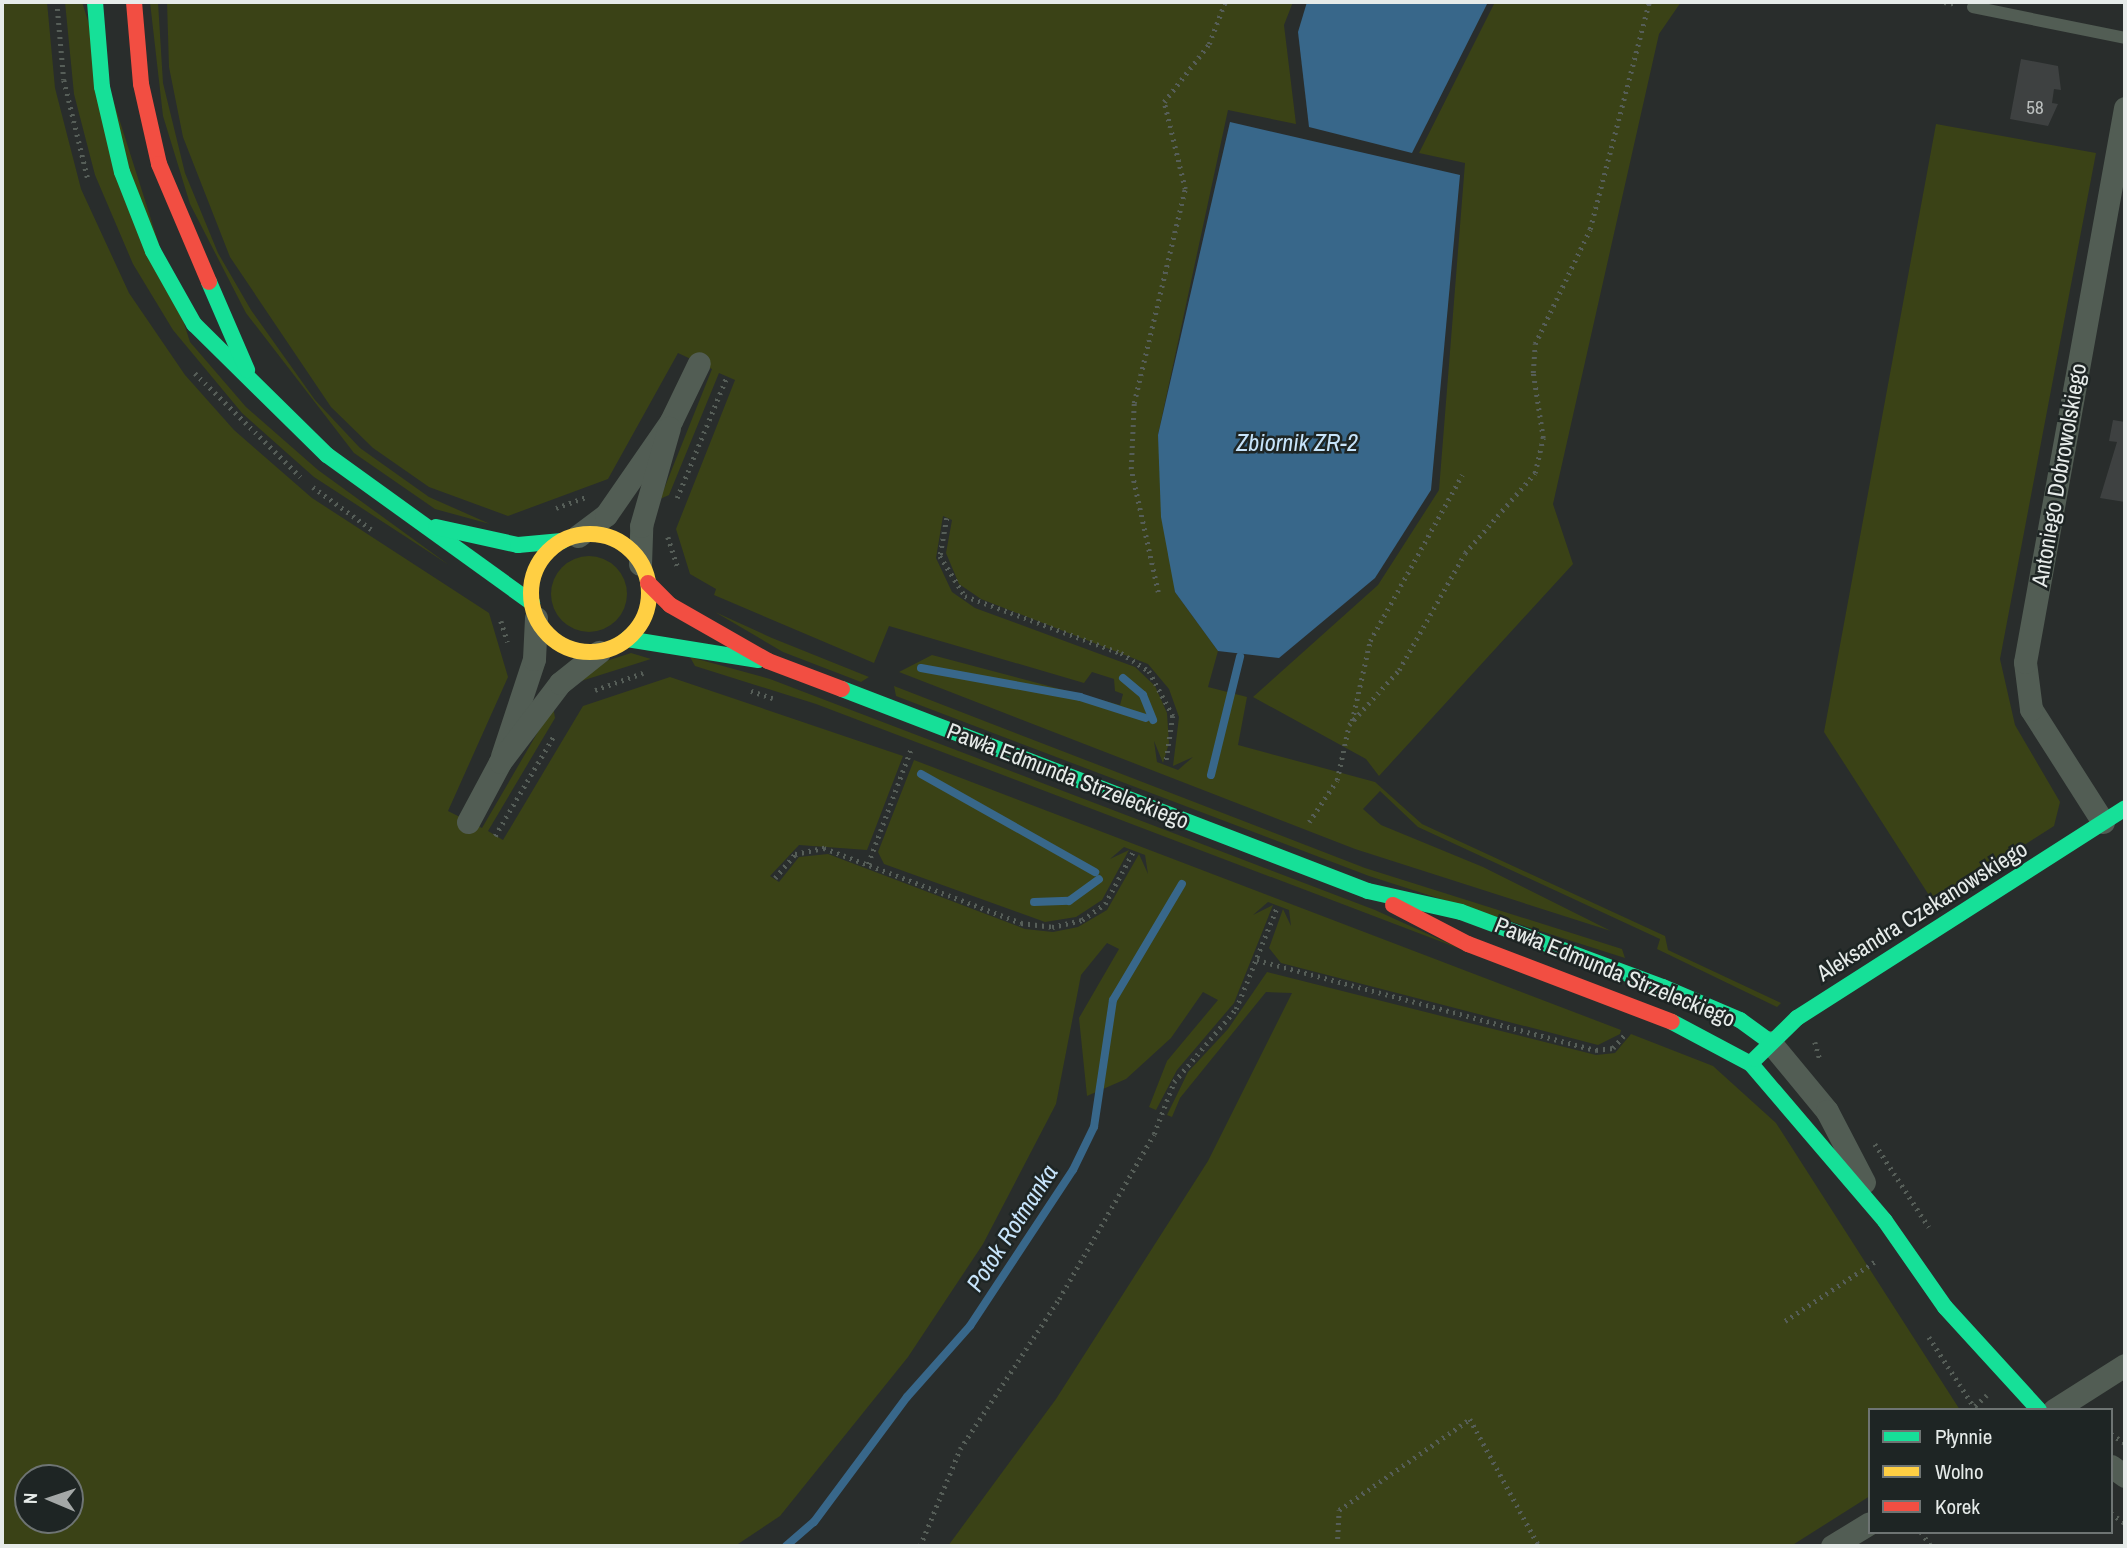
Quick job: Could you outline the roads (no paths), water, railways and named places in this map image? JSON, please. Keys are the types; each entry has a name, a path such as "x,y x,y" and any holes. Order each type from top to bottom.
{"main road":[{"path":"95,2 111,128 143,226 194,324 327,455 428,525 534,610 569,649 599,652 627,639 644,615 644,574 608,538 570,538 518,545 428,525"},
{"path":"134,2 141,84 159,164 250,377"},
{"path":"534,610 534,573 570,538"},
{"name":"Pawła Edmunda Strzeleckiego","path":"644,574 670,605 768,662 1368,891 1485,920 1702,1002 1770,1042"},
{"name":"Pawła Edmunda Strzeleckiego","path":"627,639 768,662"},
{"name":"Aleksandra Czekanowskiego","path":"1751,1063 1797,1018 2125,808"},
{"name":"Pawła Edmunda Strzeleckiego","path":"1368,891 1432,928 1680,1025 1751,1063 1885,1222 1945,1307 2037,1408"}],"street":[{"name":"Antoniego Dobrowolskiego","path":"2103,822 2031,709 2025,662 2125,108"},
{"path":"570,538 602,521 671,421 699,363"},
{"path":"644,574 642,526 671,421"},
{"path":"500,762 534,659 534,610"},
{"path":"468,822 500,762 568,673 599,652"},
{"name":"Pawła Edmunda Strzeleckiego","path":"1770,1042 1827,1111 1885,1222"},
{"path":"2056,1408 2125,1365"},
{"path":"1835,1546 1868,1524"}],"lane":[{"path":"1973,7 2125,38"}],"water":[{"path":"1307,2 1488,2 1412,153 1309,127 1298,32"},
{"name":"Zbiornik ZR-2","path":"1230,122 1460,175 1431,490 1375,578 1279,658 1218,651 1175,592 1161,517 1158,435"}],"waterway":[{"name":"Potok Rotmanka","path":"1211,775 1240,657"},
{"path":"921,668 1080,697 1146,718"},
{"path":"1123,678 1143,695 1153,720"},
{"path":"921,774 1095,872"},
{"path":"1034,902 1069,901 1099,879"},
{"name":"Potok Rotmanka","path":"786,1546 814,1522 907,1397 970,1326 1073,1170 1094,1127 1113,1000 1182,884"}]}
